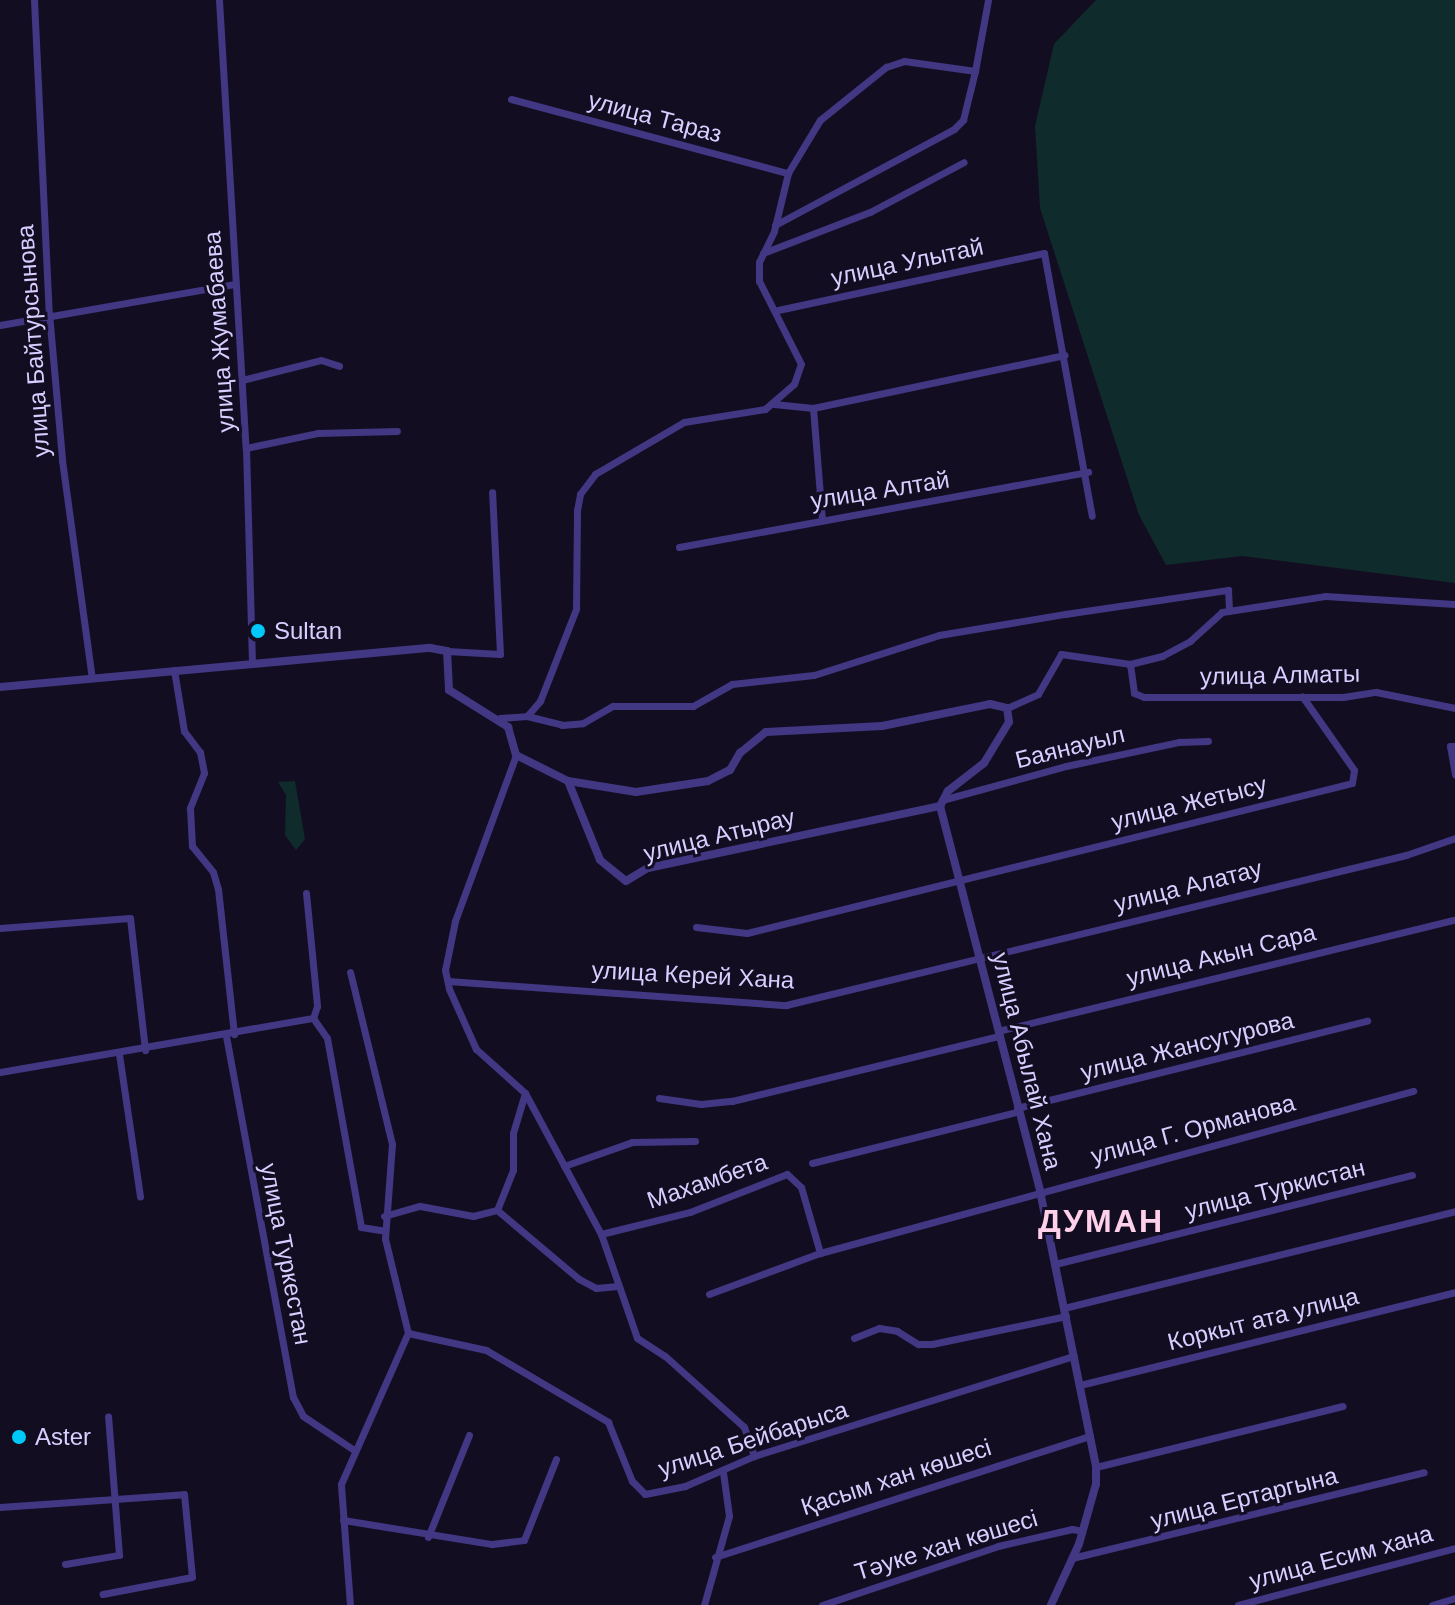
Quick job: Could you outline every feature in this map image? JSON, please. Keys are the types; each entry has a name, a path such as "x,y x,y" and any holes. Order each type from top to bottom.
{"street":[{"name":"улица Байтурсынова","path":"34,0 49,317 62,460 92,678"},
{"name":"улица Жумабаева","path":"219,0 246,448 252,662"},
{"path":"775,225 954,129 963,120 988,0"},
{"path":"527,716 540,701 576,609 577,510 580,494 595,474 684,422 730,417 774,404 788,394 801,364 778,310 759,281 763,253 775,225 788,173 820,120 886,67 904,61 975,71"},
{"name":"улица Тараз","path":"511,99 788,173"},
{"path":"763,253 870,212 964,162"},
{"name":"улица Улытай","path":"778,310 1044,253 1064,355"},
{"path":"0,325 235,284"},
{"path":"774,404 813,408 1064,355 1088,472 1092,516"},
{"path":"242,380 321,360 339,366"},
{"path":"813,408 822,519"},
{"path":"246,448 318,433 397,431"},
{"name":"улица Алтай","path":"679,547 1088,472"},
{"path":"0,687 252,662 346,659 381,649 500,654 492,492"},
{"path":"500,718 527,716 562,725 583,723 613,706 693,706 732,684 814,675 939,635 1228,590 1229,611"},
{"path":"516,755 568,781 636,792 673,789 730,770 740,753 766,732 882,726 990,704 1007,708 1038,694 1061,654 1130,664 1162,656 1229,611 1325,596 1455,604"},
{"path":"447,651 449,690 500,718 508,727 516,755 455,921 448,981 476,1049 525,1093 601,1234 637,1338 665,1356 744,1427 754,1456"},
{"name":"улица Алматы","path":"1130,664 1134,693 1144,697 1387,693 1455,708"},
{"name":"улица Туркестан","path":"174,670 184,731 200,752 204,773 190,808 192,846 213,872 218,889 230,1035 293,1397 303,1416 354,1450"},
{"name":"улица Жетысу","path":"961,880 1352,783 1354,770 1315,721 1302,696"},
{"path":"941,803 984,763 1009,722 1007,708"},
{"name":"Баянауыл","path":"941,803 1066,766 1179,742 1208,741"},
{"path":"1455,746 1450,746 1455,775"},
{"name":"улица Атырау","path":"568,781 600,860 626,881 648,868 941,803"},
{"name":"улица Абылай Хана","path":"941,803 1040,1191 1096,1467 1082,1531 1051,1605"},
{"name":"улица Алатау","path":"980,958 1406,855 1455,838"},
{"path":"696,927 747,933 961,880"},
{"path":"306,893 317,1006 313,1018"},
{"path":"0,928 130,918 145,1050"},
{"name":"улица Акын Сара","path":"659,1098 701,1104 732,1101 1455,920"},
{"name":"улица Керей Хана","path":"448,981 786,1005 980,958"},
{"path":"350,972 392,1144 385,1231 408,1333 341,1484 350,1605"},
{"path":"0,1072 145,1050 313,1018"},
{"path":"313,1018 327,1038 361,1227 385,1231"},
{"name":"улица Жансугурова","path":"812,1163 1367,1021"},
{"path":"119,1054 140,1196"},
{"name":"улица Г. Орманова","path":"709,1294 820,1253 1413,1091"},
{"path":"497,1210 513,1170 513,1133 525,1093"},
{"path":"564,1166 632,1142 695,1141"},
{"name":"Махамбета","path":"601,1234 690,1212 787,1174 801,1187 820,1253"},
{"name":"улица Туркистан","path":"1055,1264 1412,1175"},
{"path":"384,1216 420,1206 473,1216 497,1210"},
{"path":"497,1210 579,1279 596,1288 618,1286"},
{"path":"854,1338 879,1328 897,1331 918,1344 932,1344 1455,1211"},
{"name":"Коркыт ата улица","path":"1080,1385 1455,1292"},
{"name":"улица Бейбарыса","path":"408,1333 486,1350 608,1422 639,1492 685,1486 754,1456 1074,1356"},
{"path":"1096,1467 1343,1406"},
{"path":"65,1564 119,1555 108,1416"},
{"path":"428,1537 469,1435"},
{"name":"Қасым хан көшесі","path":"715,1557 1090,1436"},
{"path":"343,1520 428,1537 492,1544 524,1540 556,1459"},
{"path":"704,1605 729,1516 723,1472"},
{"name":"улица Ертаргына","path":"1072,1558 1424,1472"},
{"path":"0,1507 184,1494 194,1571 188,1582 103,1594"},
{"name":"Тәуке хан көшесі","path":"822,1605 998,1546 1072,1529 1082,1531"},
{"name":"улица Есим хана","path":"1238,1605 1455,1548"},
{"path":"1432,1605 1455,1598"}],"green space":[{"path":"1096,0 1455,0 1455,583 1242,556 1166,565 1139,515 1040,208 1035,126 1054,44"},
{"path":"295,781 305,839 296,850 285,835 286,795 278,782"}],"place":[{"name":"Sultan","path":"258,631"},
{"name":"Aster","path":"19,1437"}],"district":[{"name":"ДУМАН","path":"1101,1221"}]}
